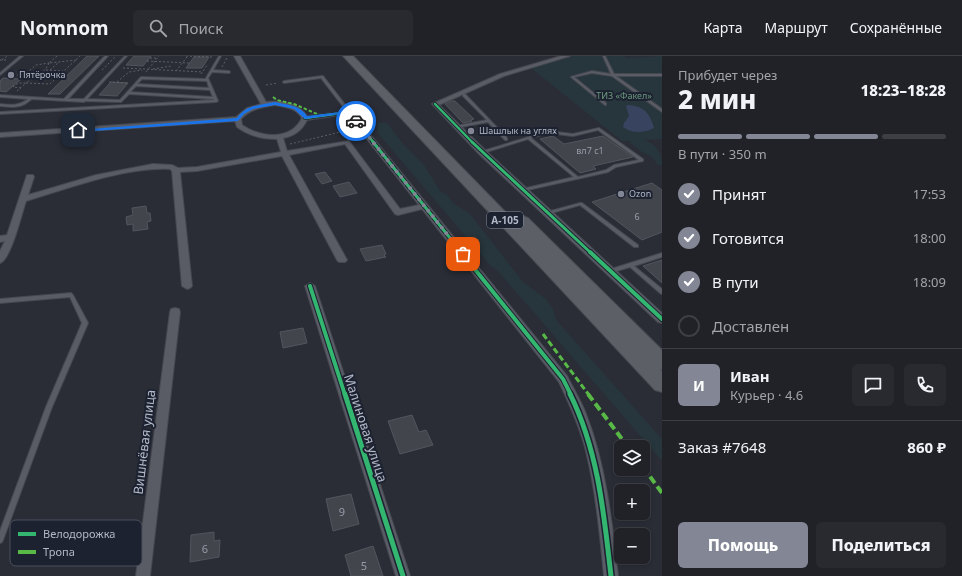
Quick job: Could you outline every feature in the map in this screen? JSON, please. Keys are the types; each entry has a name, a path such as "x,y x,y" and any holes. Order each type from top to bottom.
{"highway":[{"name":"А-105","path":"348,56 662,384"},
{"name":"А-105","path":"358,56 662,362"}],"street":[{"path":"237,56 264,104"},
{"path":"435,104 435,100 487,77 558,56"},
{"path":"435,104 496,77 567,56"},
{"path":"0,135 238,119 243,113 264,104 281,104 296,108 302,112 305,118 304,124 296,131 279,136 257,136 245,132 239,126 238,119"},
{"path":"435,104 482,152 662,319"},
{"path":"305,118 349,112 531,338 562,380 580,414 592,451 606,530 611,576"},
{"path":"279,136 285,154 342,260"},
{"path":"23,199 99,177 153,166 164,165 172,167 176,170 197,169 347,142 398,212 424,206"},
{"path":"176,170 187,286"},
{"path":"0,260 11,237 30,177"},
{"path":"0,239 11,237"},
{"name":"Малиновая улица","path":"310,286 404,576"},
{"name":"Вишнёвая улица","path":"143,576 175,312"}],"lane":[{"path":"0,74 22,56"},
{"path":"65,100 107,56"},
{"path":"84,101 126,56"},
{"path":"215,98 207,78 220,56"},
{"path":"604,56 614,75 662,110"},
{"path":"211,71 229,72"},
{"path":"605,104 572,77 592,72 614,75 662,75"},
{"path":"284,82 322,77 349,112"},
{"path":"0,96 116,102 124,99 141,78 208,80"},
{"path":"135,85 211,89"},
{"path":"129,93 215,98"},
{"path":"464,95 506,139"},
{"path":"0,105 19,106 25,104 31,98"},
{"path":"0,113 216,101 215,98"},
{"path":"456,127 489,121"},
{"path":"482,152 548,132 573,135 599,129 642,160 615,166 608,171 523,190"},
{"path":"529,138 577,178"},
{"path":"548,213 581,204 636,246"},
{"path":"610,271 662,255"},
{"path":"631,265 662,292"},
{"path":"0,301 71,294 85,323 49,407 0,540"}],"path":[{"path":"0,61 7,56"},
{"path":"46,70 49,64 57,56"},
{"path":"20,88 13,87 18,83 50,84 80,56"},
{"path":"145,74 147,69 159,56"},
{"path":"186,56 212,57"},
{"path":"150,58 157,58"},
{"path":"23,76 36,65 77,60"},
{"path":"147,61 189,63"},
{"path":"50,70 59,62"},
{"path":"170,62 172,71"},
{"path":"117,82 129,72 171,66"},
{"path":"121,68 202,72"},
{"path":"14,94 26,83 46,70 64,71"},
{"path":"17,75 57,78"},
{"path":"109,82 129,83"},
{"path":"266,85 284,82"},
{"path":"290,144 356,129"}],"green space":[{"name":"ТИЗ «Факел»","path":"572,56 625,56 625,58 662,56 662,139 644,140 652,144 658,150 662,165 658,165 652,157 642,152 629,142 633,141 622,141 531,68"},
{"path":"378,123 387,123 403,144 424,165 440,191 448,196 453,203 470,214 523,282 546,299 553,309 556,320 662,439 662,461 650,447 650,440 644,440 498,271 491,266 377,132"}],"water":[{"path":"626,106 638,107 646,111 654,128 646,131 634,132 623,127 629,116"}],"building":[{"path":"87,56 99,56 60,94 48,94"},
{"path":"134,56 151,56 143,66 126,65"},
{"path":"194,57 209,57 202,68 186,68"},
{"path":"3,78 21,79 6,92 0,91 0,81"},
{"path":"111,82 128,83 117,96 99,95"},
{"path":"455,101 474,119 463,123 445,104"},
{"path":"553,136 564,144 603,136 633,157 593,166 596,169 580,173 540,139"},
{"path":"325,172 332,181 322,184 315,174"},
{"path":"349,182 357,193 340,197 333,186"},
{"path":"652,183 662,190 662,232 642,240 592,202"},
{"path":"146,206 147,213 150,213 151,221 147,222 148,229 133,231 133,224 127,225 126,217 133,215 132,208"},
{"path":"382,245 386,254 384,255 386,257 366,261 360,249"},
{"path":"662,260 662,283 643,266"},
{"path":"303,328 307,343 283,348 280,332"},
{"path":"412,415 419,432 426,430 433,445 400,454 388,421"},
{"path":"351,494 359,524 333,531 326,499"},
{"path":"214,532 214,541 220,540 219,557 190,562 191,535"},
{"path":"373,546 383,576 351,576 345,555"}],"marked path":[{"path":"273,97 277,100 294,104 317,114"},
{"path":"543,334 623,440"},
{"path":"650,476 662,493"}],"cycle path":[{"path":"435,104 482,152 662,319"},
{"path":"305,118 349,112 563,379 580,414 592,451 606,530 611,576"},
{"path":"310,286 403,576"}],"way so far":[{"path":"356,121 463,254"}],"place":[{"name":"Пятёрочка","path":"11,75"},
{"name":"Шашлык на углях","path":"471,131"},
{"name":"Ozon","path":"621,194"}],"route":[{"path":"78,130 218,122 238,119 243,113 264,104 286,105 296,108 302,112 305,118 349,112 356,121"}]}
